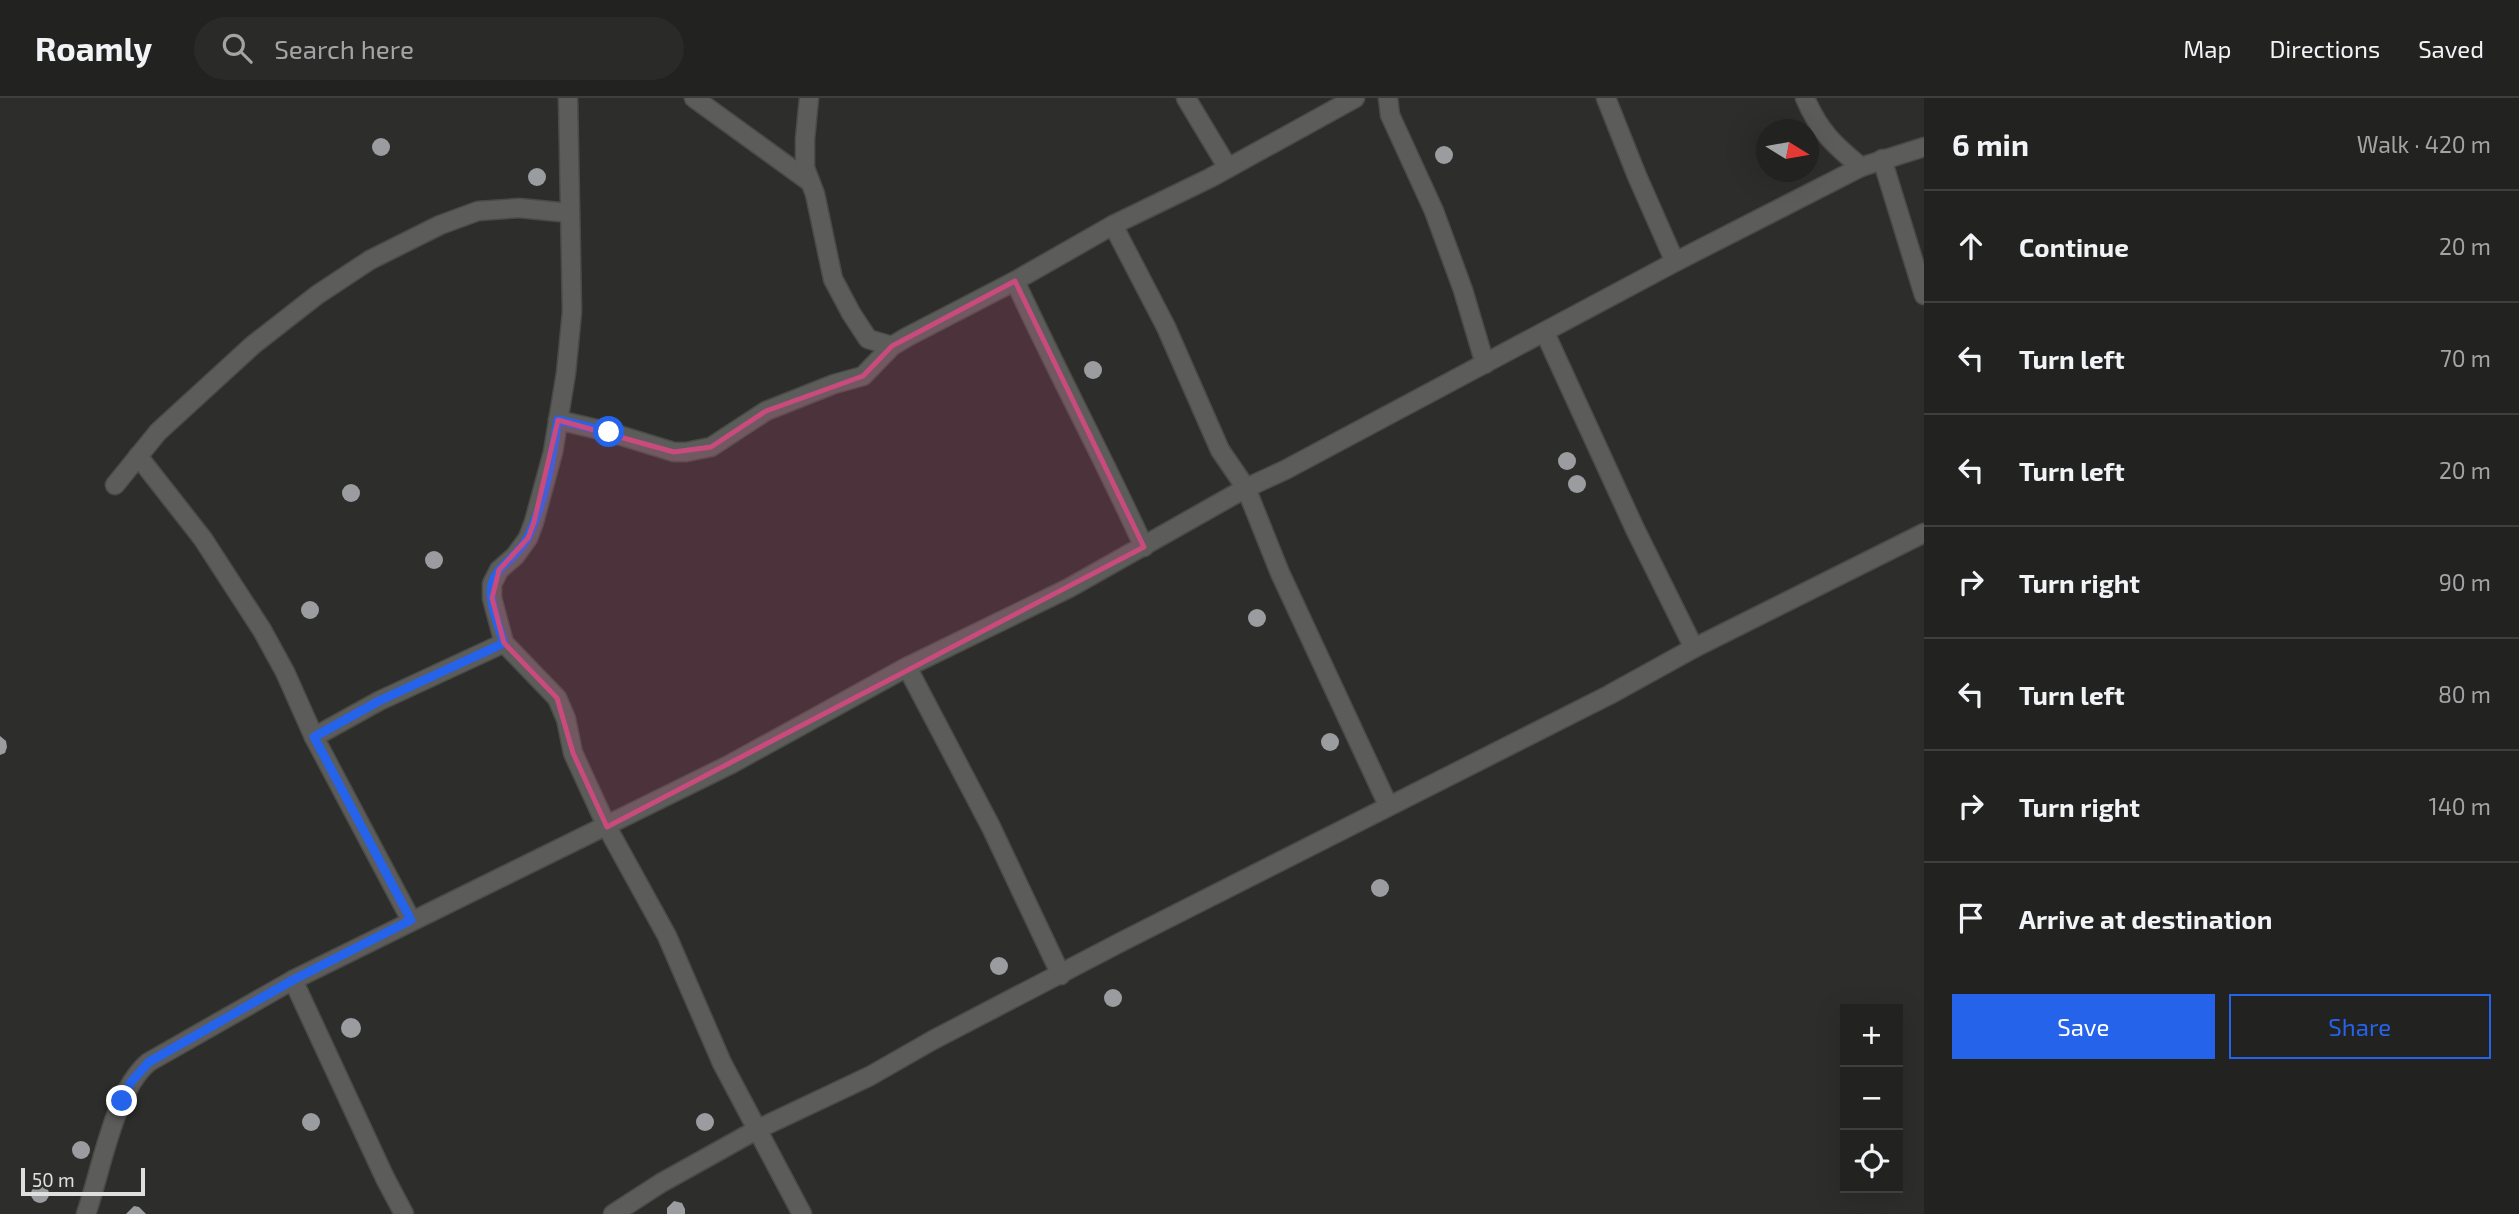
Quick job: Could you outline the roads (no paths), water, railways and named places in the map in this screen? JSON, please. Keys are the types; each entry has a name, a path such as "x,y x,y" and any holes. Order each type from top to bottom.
{"street":[{"path":"568,98 571,337 543,491 528,538 515,556 499,570 492,584 492,598 504,643 557,698 573,753 607,827 667,936 722,1063 802,1214"},
{"path":"694,98 811,182"},
{"path":"809,98 804,139 805,168 811,182 833,279 868,339 892,346"},
{"path":"1186,98 1228,168"},
{"path":"558,420 674,452 711,447 766,411 834,384 863,376 892,346 1113,225 1228,168 1355,98"},
{"path":"1388,98 1390,115 1434,211 1463,290 1485,365"},
{"path":"1606,98 1675,262"},
{"path":"1805,98 1813,117 1829,140 1861,167"},
{"path":"86,1214 117,1114 131,1082 144,1066 293,980 732,764 907,667 1069,588 1246,488 1485,365 1675,262 1861,167 1924,147"},
{"path":"1882,159 1924,295"},
{"path":"114,485 158,432 253,345 317,295 370,260 440,225 478,211 519,208 570,213"},
{"path":"1113,225 1166,327 1220,450 1246,488 1300,620 1388,806"},
{"path":"1015,281 1099,449 1144,547"},
{"path":"1545,333 1693,648"},
{"path":"138,456 203,539 262,630 285,672 314,737 411,920"},
{"path":"613,1214 661,1183 758,1129 870,1076 933,1040 1609,695 1693,648 1924,533"},
{"path":"314,737 379,701 504,643"},
{"path":"907,667 991,827 1061,975"},
{"path":"293,980 404,1214"}]}
